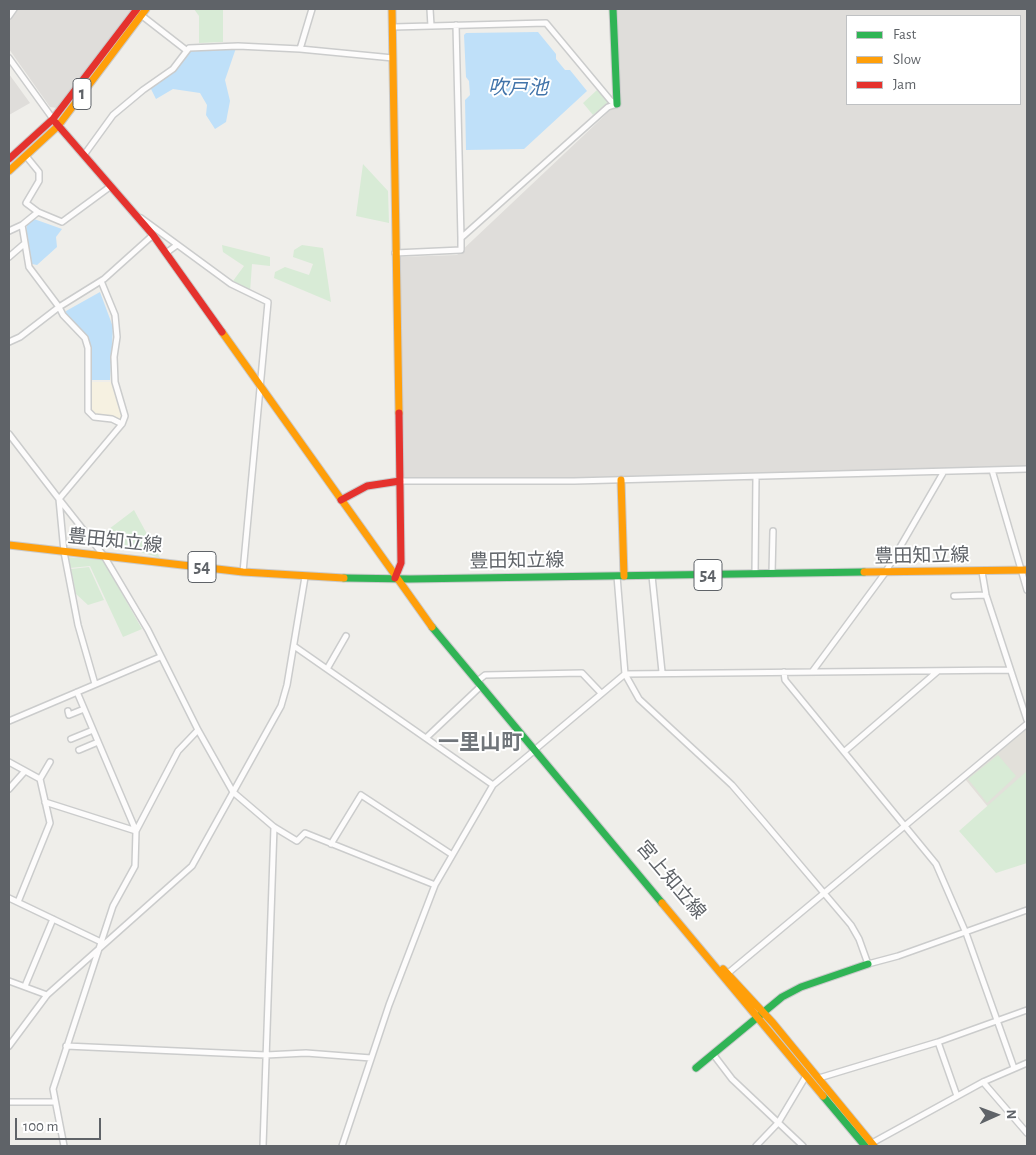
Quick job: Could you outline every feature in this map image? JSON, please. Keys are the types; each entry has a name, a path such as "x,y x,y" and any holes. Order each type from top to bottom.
{"main road":[{"path":"392,9 401,563 396,578"},
{"path":"613,9 616,104"},
{"name":"1","path":"9,170 26,156 56,122 141,11"},
{"name":"1","path":"9,159 56,122"},
{"name":"宮上知立線","path":"56,122 153,235 260,384 340,500 441,637 448,641 481,683 727,974 819,1078 868,1145"},
{"path":"620,576 621,480"},
{"path":"340,500 367,486 400,482"},
{"name":"豊田知立線","path":"9,545 243,572 305,577 652,576 1024,570"},
{"name":"宮上知立線","path":"536,748 756,1017 868,1145"},
{"path":"696,1068 782,997 801,987 868,964"}],"street":[{"path":"9,16 14,9"},
{"path":"300,49 312,9"},
{"path":"430,9 431,26"},
{"path":"141,11 186,50 238,46 300,49 393,58"},
{"path":"393,27 546,23 611,101 616,104"},
{"path":"395,253 461,250 456,25"},
{"path":"84,154 113,115 143,90 173,69 186,50"},
{"path":"9,58 56,122"},
{"path":"461,238 608,107 616,104"},
{"path":"26,156 39,172 39,181 26,203 38,212 62,222 111,186"},
{"path":"9,232 38,212"},
{"path":"137,215 231,284 268,302 243,572"},
{"path":"22,224 29,268 60,307 63,315 85,338 88,348 88,411 94,417 112,419 122,424"},
{"path":"9,342 20,337 60,307 101,281 153,235"},
{"path":"9,257 24,244"},
{"path":"166,253 177,245"},
{"path":"95,684 78,625 64,552 59,499 122,424 125,416 115,382 114,356 117,337 115,315 101,281"},
{"path":"9,434 104,556 148,630 198,730 233,792 274,826 297,841 305,833 434,885"},
{"path":"400,482 621,480 1027,469"},
{"path":"992,470 1024,570 1027,590"},
{"path":"812,672 885,573 943,472"},
{"path":"755,574 756,477"},
{"path":"772,574 773,531"},
{"path":"982,572 986,595 1010,670 1025,709 1027,720"},
{"path":"620,576 624,674 639,699 732,785 851,925 859,939 868,964 966,933 1027,910"},
{"path":"652,576 662,672"},
{"path":"9,1046 47,995 100,945 127,925 192,866 281,706 294,646 305,577"},
{"path":"954,596 986,595"},
{"path":"327,669 346,636"},
{"path":"294,646 493,785"},
{"path":"9,721 160,657"},
{"path":"342,1146 371,1058 434,885 451,854 493,785 624,674 662,672 1010,670"},
{"path":"845,751 938,671"},
{"path":"784,672 785,680 936,864 966,933 1014,1068"},
{"path":"426,737 481,683 486,675 582,673 601,693"},
{"path":"64,1146 52,1089 113,906 135,866 136,831 77,692"},
{"path":"68,711 69,715 84,709"},
{"path":"727,974 1027,724"},
{"path":"71,739 93,730"},
{"path":"136,831 178,751 198,730"},
{"path":"79,750 98,742"},
{"path":"9,762 40,779"},
{"path":"18,902 50,823 40,779 50,762"},
{"path":"9,789 25,772"},
{"path":"331,844 361,795 451,854"},
{"path":"46,802 136,831"},
{"path":"263,1146 274,826"},
{"path":"9,898 53,919 100,945"},
{"path":"24,986 53,919"},
{"path":"9,981 47,995"},
{"path":"819,1078 938,1042 1027,1010"},
{"path":"938,1042 957,1096"},
{"path":"66,1046 266,1055 306,1053 371,1058"},
{"path":"713,1054 732,1079 803,1146"},
{"path":"868,1145 983,1082 1027,1063"},
{"path":"756,1146 778,1123 806,1076"},
{"path":"983,1082 1027,1133"},
{"path":"9,1102 54,1102"}],"shaded area":[{"path":"9,9 132,9 57,108 50,107 9,49"},
{"path":"617,9 1027,9 1027,468 432,482 406,480 404,478 399,257 457,255 619,102"},
{"path":"9,74 30,103 9,115"},
{"path":"1027,727 1027,779 988,807 965,779"}],"green space":[{"path":"194,9 223,9 223,42 199,43 199,16"},
{"path":"597,90 608,102 593,115 583,103"},
{"path":"363,164 388,191 389,223 356,216"},
{"path":"222,245 270,257 270,266 252,264 250,292 233,281 244,266 223,252"},
{"path":"302,245 323,248 331,302 274,278 275,272 285,267 309,275 313,264 293,257 294,250"},
{"path":"134,510 160,558 118,545 112,547 105,532"},
{"path":"67,557 103,560 142,629 123,637 90,566 70,568"},
{"path":"89,567 104,600 88,605 76,594 71,569"},
{"path":"998,755 1016,776 987,803 968,779"},
{"path":"1027,771 1027,863 996,873 959,831"}],"sand":[{"path":"89,382 111,382 121,416 120,420 95,415 90,410"}],"water":[{"name":"吹戸池","path":"538,32 556,54 556,59 565,70 570,70 587,91 524,149 466,150 465,100 470,95 469,81 466,77 464,35 466,33"},
{"path":"236,48 225,80 230,101 226,122 215,129 206,115 207,105 200,93 173,89 156,99 150,87 176,70 190,50"},
{"path":"34,219 62,229 56,237 57,247 37,265 32,264 26,231 27,224"},
{"path":"100,292 113,327 110,380 89,380 89,340 80,328 65,318 66,311"}],"traffic: fast":[{"path":"613,9 617,104"},
{"path":"344,578 410,579 864,572"},
{"path":"432,627 662,903"},
{"path":"696,1068 782,997 801,987 868,964"},
{"path":"823,1096 865,1146"}],"traffic: slow":[{"path":"9,171 58,126 146,9"},
{"path":"392,9 399,413"},
{"path":"222,332 432,627"},
{"path":"621,480 624,576"},
{"path":"9,545 243,572 344,578"},
{"path":"864,572 1027,570"},
{"path":"662,903 823,1096"},
{"path":"723,969 773,1023 874,1146"}],"traffic: jam":[{"path":"9,159 53,119 137,9"},
{"path":"56,123 153,235 222,332"},
{"path":"395,578 401,563 399,413"},
{"path":"341,500 367,486 400,481"}],"district":[{"name":"一里山町","path":"480,743"}]}
